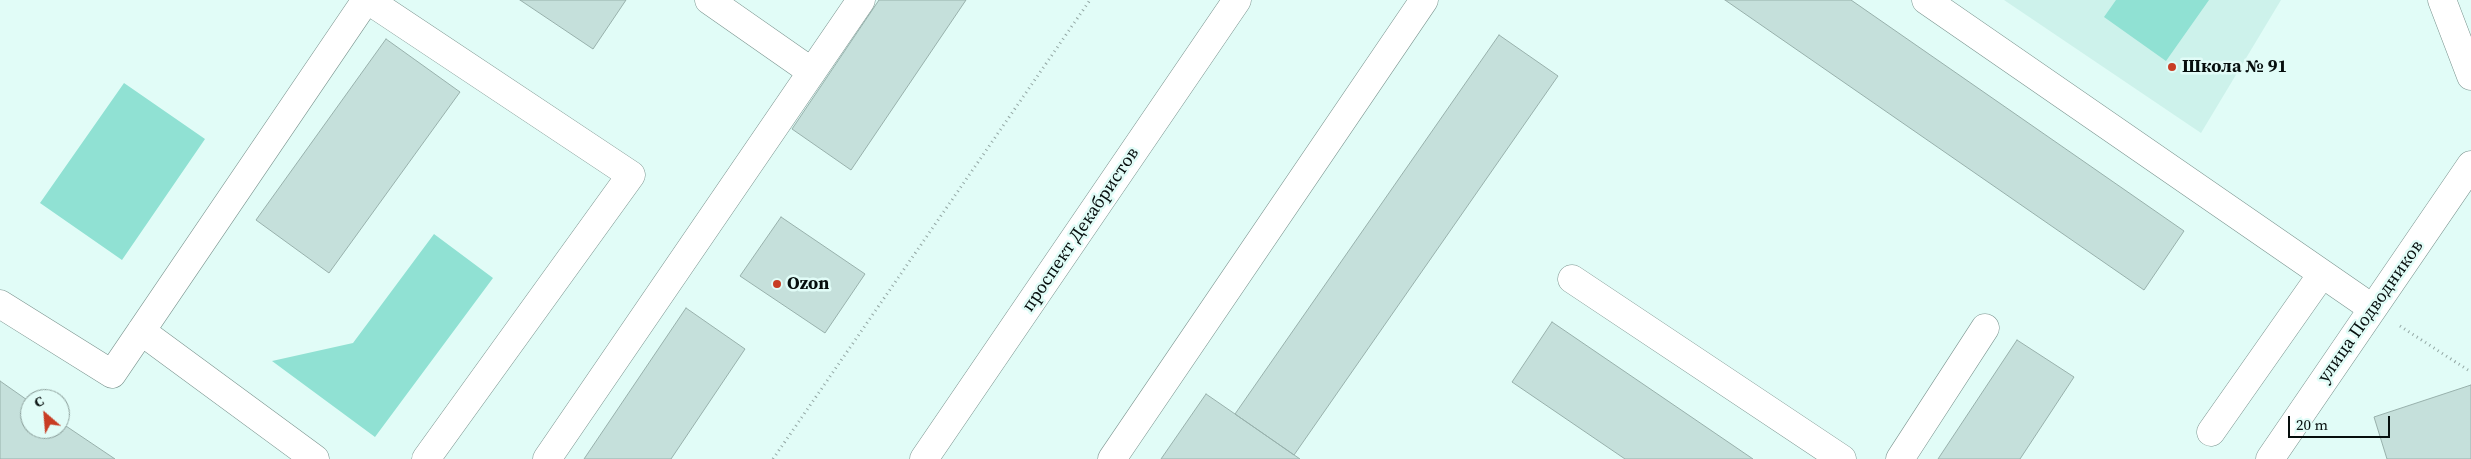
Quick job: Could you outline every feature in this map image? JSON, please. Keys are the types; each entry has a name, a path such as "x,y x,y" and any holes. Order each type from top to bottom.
{"main road":[{"path":"0,304 112,374 367,0 630,175 426,459"},
{"path":"709,0 812,72"},
{"path":"547,459 862,0"},
{"name":"проспект Декабристов","path":"924,459 1237,0"},
{"path":"1112,459 1424,0"},
{"path":"1926,0 2372,308"},
{"path":"2442,0 2471,76"},
{"name":"улица Подводников","path":"2270,459 2471,166"},
{"path":"2211,432 2322,274"},
{"path":"1572,279 1842,459"},
{"path":"1900,459 1985,328"},
{"path":"141,331 314,459"}],"path":[{"path":"773,459 1090,0"},
{"path":"2372,308 2471,372"}],"shaded area":[{"name":"Школа № 91","path":"2004,0 2281,0 2201,133"}],"green space":[{"path":"2116,0 2209,0 2166,61 2104,17"},
{"path":"124,83 205,139 122,260 40,203"},
{"path":"434,234 493,278 375,437 272,361 353,343"}],"building":[{"path":"520,0 626,0 593,49"},
{"path":"879,0 966,0 851,170 792,129"},
{"path":"1725,0 1851,0 2184,231 2144,290"},
{"path":"1499,35 1558,76 1294,455 1235,414"},
{"path":"386,39 460,92 329,273 256,220"},
{"path":"781,217 865,274 825,333 740,276"},
{"path":"686,308 745,349 671,459 584,459"},
{"path":"1552,322 1753,459 1625,459 1512,382"},
{"path":"2017,340 2074,377 2020,459 1938,459"},
{"path":"0,381 20,395 20,439 70,439 70,429 115,459 0,459"},
{"path":"2471,385 2471,459 2387,459 2374,417"},
{"path":"1206,394 1235,414 1300,459 1161,459"}],"place":[{"name":"Школа № 91","path":"2172,67"},
{"name":"Ozon","path":"777,284"}]}
